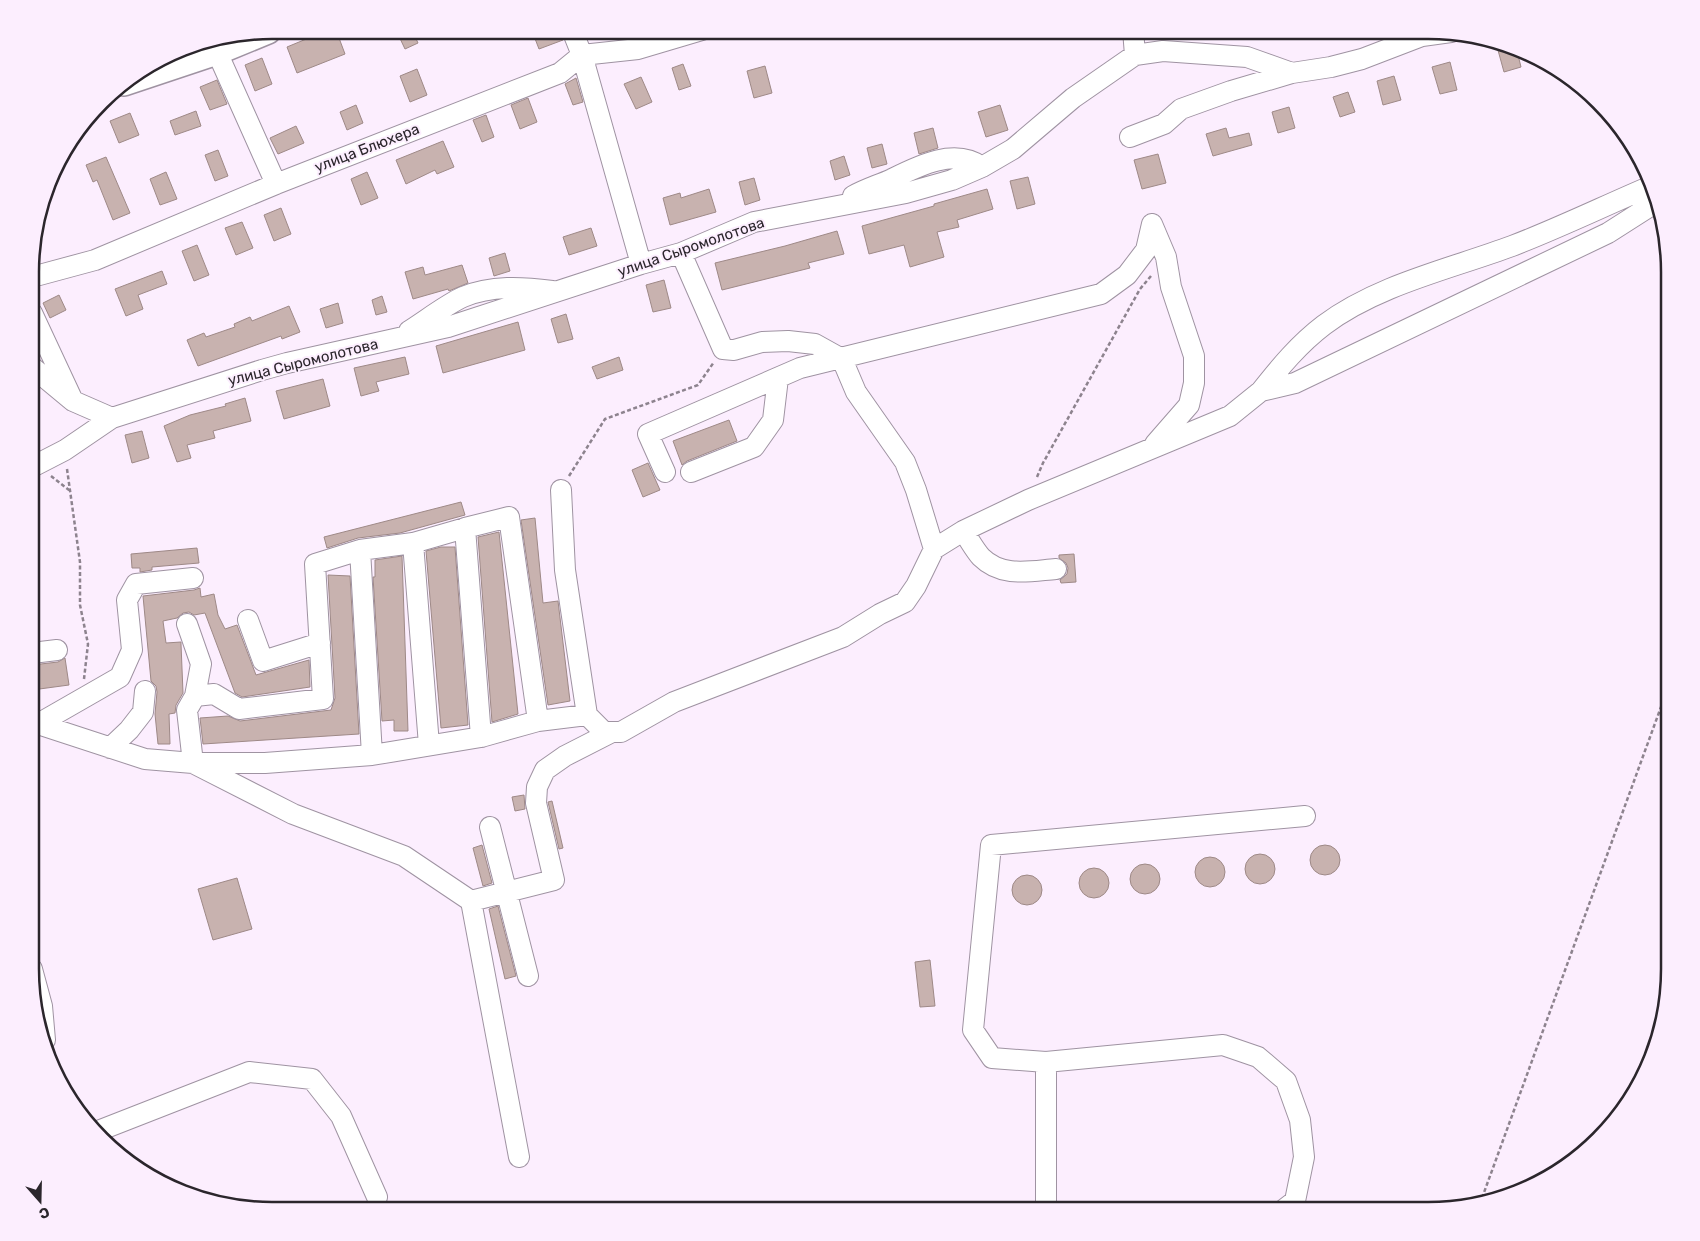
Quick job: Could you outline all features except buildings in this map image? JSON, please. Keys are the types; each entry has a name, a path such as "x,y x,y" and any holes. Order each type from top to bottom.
{"main road":[{"path":"145,76 218,52 246,40"}],"street":[{"path":"576,39 582,55 641,264"},
{"path":"582,55 638,49 672,39"},
{"path":"1134,39 1135,55"},
{"name":"улица Сыромолотова","path":"39,463 65,450 112,418 287,363 448,328 641,264 681,253 754,222 832,208 929,187 952,180 982,167 1013,149 1072,98 1135,55 1163,51 1247,57 1292,73 1331,67 1362,59 1406,39"},
{"path":"218,52 276,184"},
{"name":"улица Блюхера","path":"39,275 95,260 276,184 560,73 582,55"},
{"path":"1130,137 1164,124 1181,109 1231,91 1292,73"},
{"path":"561,490 565,570 587,715 604,732 621,732 674,702 843,637 880,614 905,602 916,586 934,549 963,531 1028,500 1230,416 1261,391 1287,358 1324,325 1358,304 1417,279 1550,231 1646,188"},
{"path":"1261,391 1295,383 1608,233 1651,205"},
{"path":"665,472 648,434 800,368 1100,294 1127,275 1146,250 1152,224 1166,257 1172,287 1194,356 1194,384 1189,405 1151,448"},
{"path":"681,253 723,349 734,350 762,342 788,341 815,344 842,359 856,392 905,462 916,490 934,549"},
{"path":"39,328 73,401"},
{"path":"39,373 73,401 112,418"},
{"path":"691,472 754,447 773,420 778,378"},
{"path":"195,696 214,694 239,709 322,699 315,564 360,550 413,543 509,517 538,722"},
{"path":"465,528 481,738"},
{"path":"963,531 981,557 1006,572 1056,568"},
{"path":"413,543 429,746"},
{"path":"360,550 372,755"},
{"path":"39,722 120,677 132,650 127,600 136,584 193,578"},
{"path":"248,620 263,661 320,643"},
{"path":"187,624 201,664 195,696 187,710 194,763"},
{"path":"39,652 57,650"},
{"path":"110,748 129,730 143,712 145,692"},
{"path":"39,725 145,759 194,763 265,763 372,755 481,738 538,722 587,715"},
{"path":"471,901 554,880 536,803 537,786 545,770 565,756 612,732"},
{"path":"194,763 293,814 404,856 471,901 518,1157"},
{"path":"1294,1202 1304,1157 1300,1120 1286,1081 1258,1057 1223,1045 1046,1062 992,1058 973,1030 991,845 1305,816"},
{"path":"490,827 528,976"},
{"path":"1046,1062 1046,1202"},
{"path":"102,1129 249,1072 312,1079 341,1116 377,1197"}],"path":[{"path":"1028,500 1043,463 1140,289 1166,257"},
{"path":"561,490 605,420 698,385 723,349"},
{"path":"65,450 80,562 80,605 88,644 82,699"},
{"path":"1483,1196 1661,710"}]}
